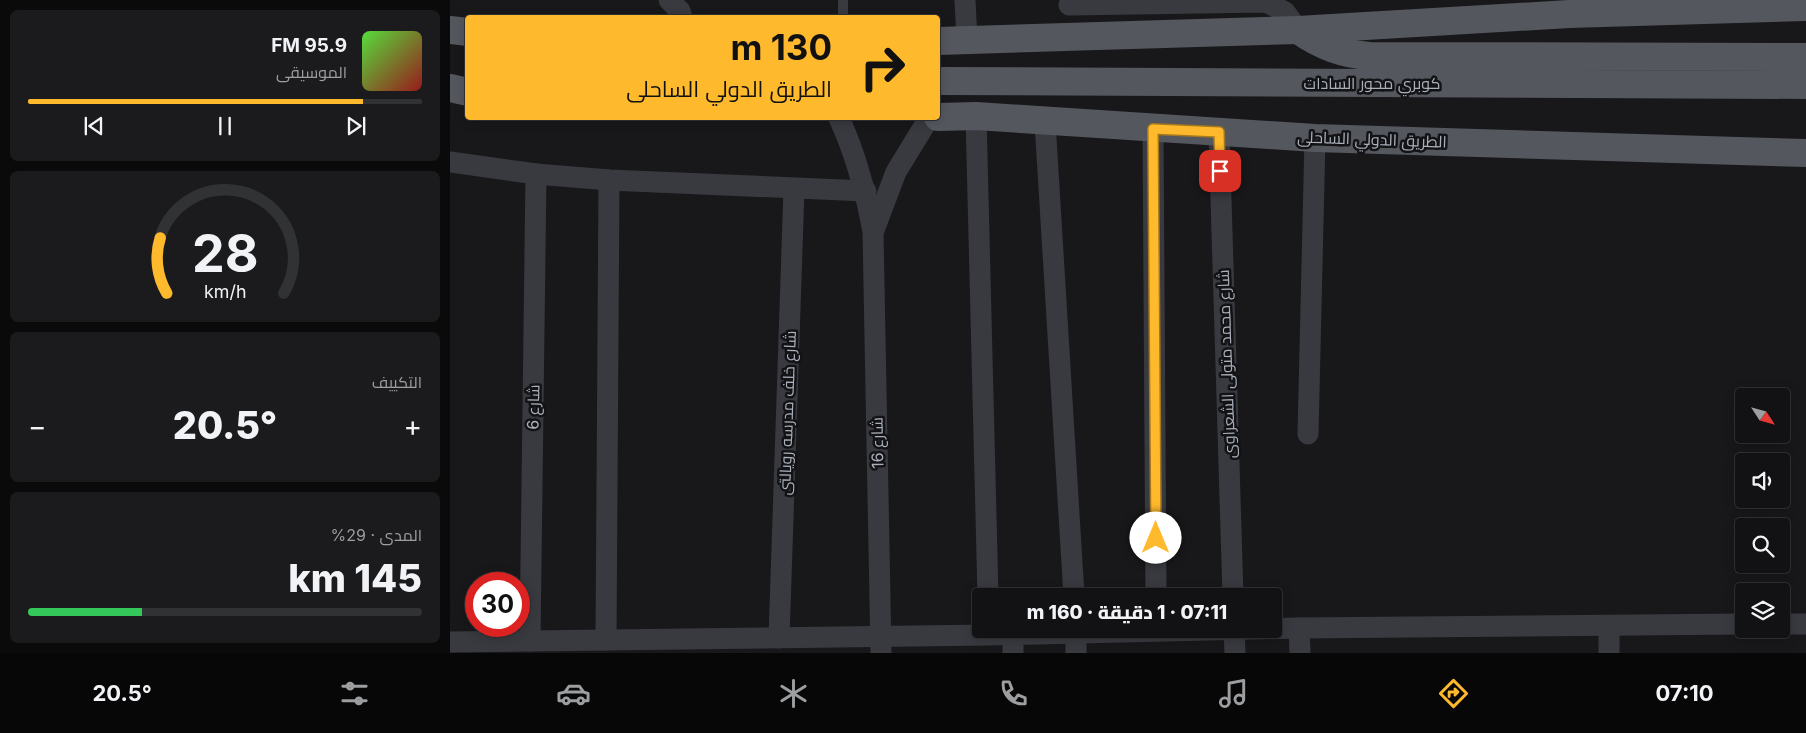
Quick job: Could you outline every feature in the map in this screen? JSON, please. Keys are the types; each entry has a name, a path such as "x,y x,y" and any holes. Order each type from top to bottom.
{"main road":[{"path":"940,41 1298,30 1570,7 1806,7"},
{"path":"450,30 465,32"},
{"name":"كوبري محور السادات","path":"1298,30 1332,49 1370,56 1806,57"},
{"name":"كوبري محور السادات","path":"940,81 1806,85"},
{"path":"450,88 465,91"},
{"name":"الطريق الدولي الساحلى","path":"940,117 976,116 1045,122 1315,138 1806,153"}],"street":[{"path":"669,0 680,11 681,15"},
{"path":"965,0 967,40"},
{"path":"1068,37 1069,3 1266,2 1285,12 1298,30"},
{"path":"976,116 988,588"},
{"name":"شارع 16","path":"840,120 850,141 866,191 873,232 882,645"},
{"name":"شارع 16","path":"873,232 896,172 928,120"},
{"path":"1045,122 1074,588"},
{"path":"1153,129 1156,588"},
{"name":"شارع محمد متولى الشعراوى","path":"1219,132 1234,588"},
{"path":"1308,434 1315,138"},
{"path":"450,162 536,174 609,180 866,191"},
{"name":"شارع 6","path":"530,641 536,174"},
{"path":"606,640 609,180"},
{"name":"شارع خلف مدرسه رويالتى","path":"779,638 794,189"},
{"path":"1282,628 1735,624"},
{"path":"1790,624 1806,624"},
{"path":"1609,626 1609,653"},
{"path":"1299,628 1300,653"},
{"path":"450,642 779,638 882,645 972,634"},
{"path":"1001,638 1013,644 1076,638"},
{"path":"1234,638 1235,653"}],"lane":[{"path":"843,0 843,15"}],"route":[{"path":"1156,538 1153,129 1219,132 1220,171"}]}
